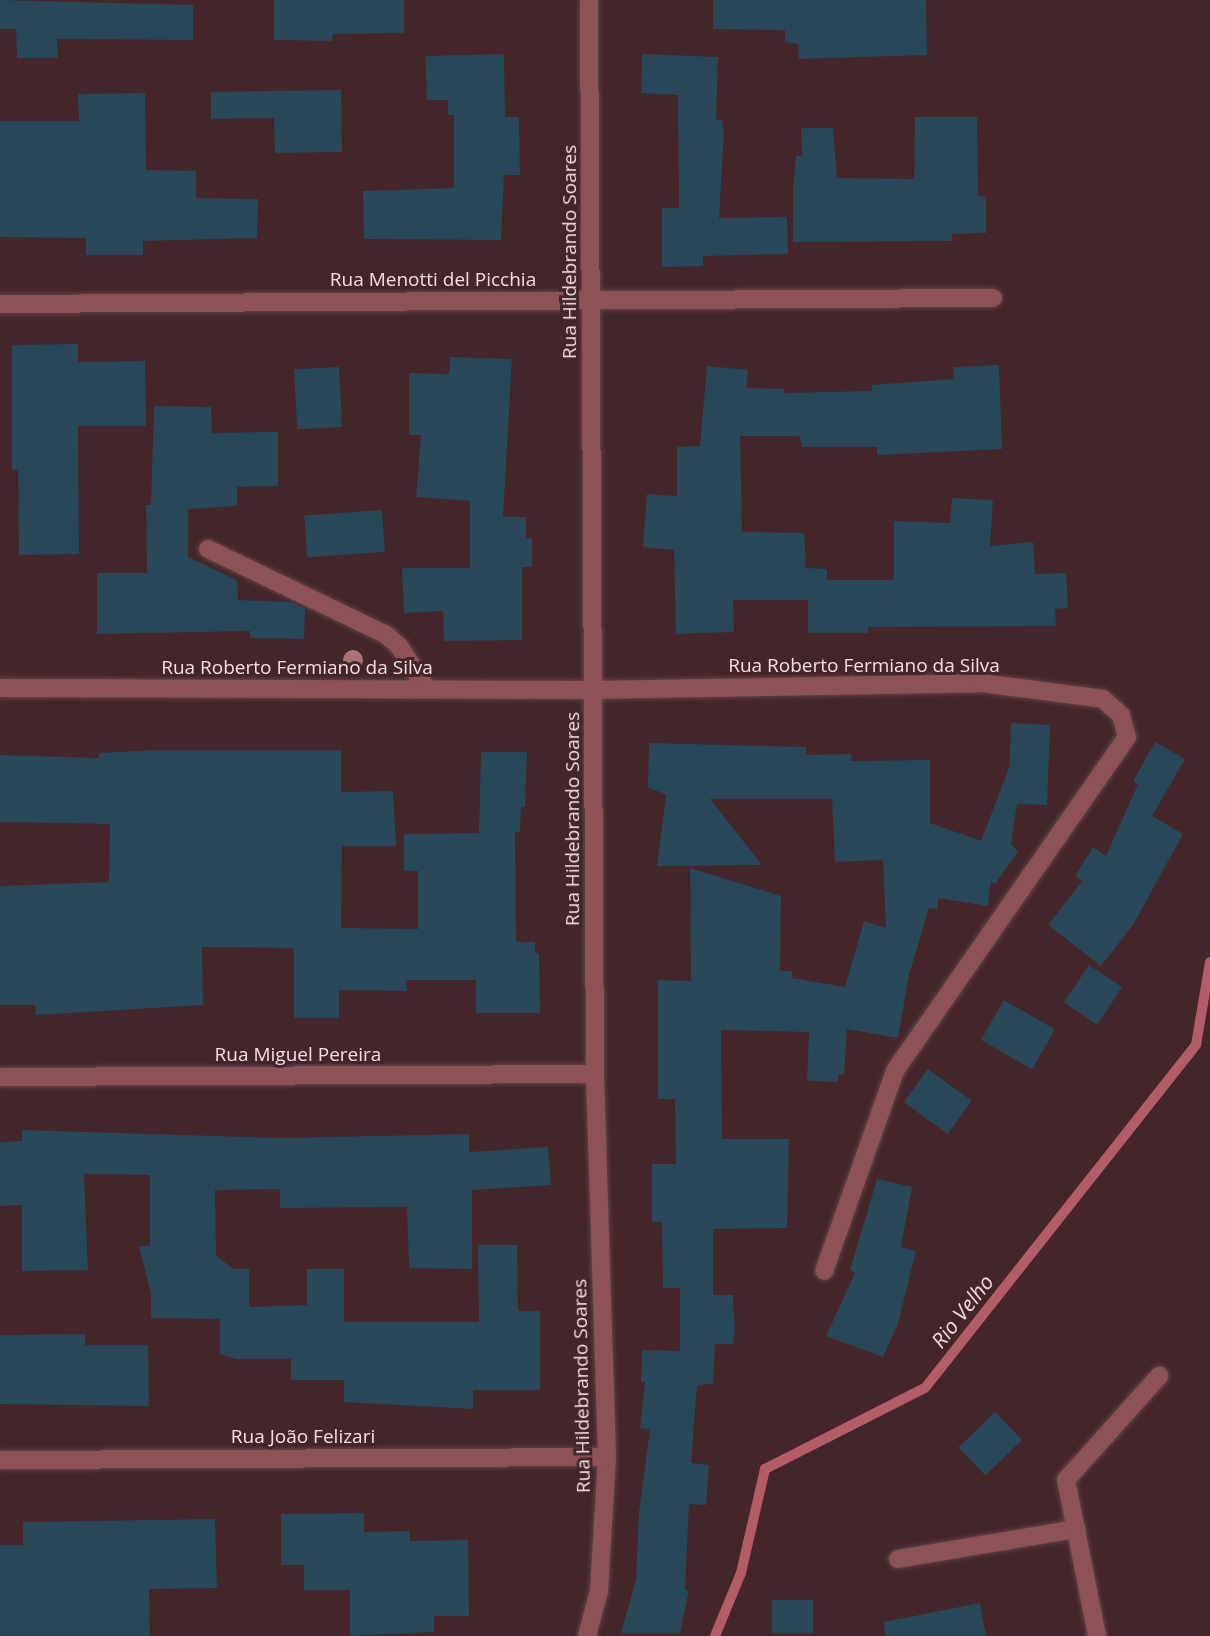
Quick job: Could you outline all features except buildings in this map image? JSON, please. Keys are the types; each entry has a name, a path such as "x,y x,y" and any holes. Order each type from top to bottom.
{"street":[{"name":"Rua Hildebrando Soares","path":"587,1636 599,1591 607,1457 596,1074 589,0"},
{"name":"Rua Menotti del Picchia","path":"0,304 993,298"},
{"path":"208,549 385,634 399,646 426,689"},
{"name":"Rua Roberto Fermiano da Silva","path":"0,688 593,690 982,683 1076,692 1104,699 1121,715 1127,737 895,1071 824,1271"},
{"name":"Rua Miguel Pereira","path":"0,1077 596,1074"},
{"path":"1097,1636 1066,1480 1159,1376"},
{"name":"Rua João Felizari","path":"0,1460 607,1457"},
{"path":"898,1559 1076,1529"}],"waterway":[{"name":"Rio Velho","path":"715,1636 741,1573 765,1469 925,1388 1196,1045 1210,962"}]}
